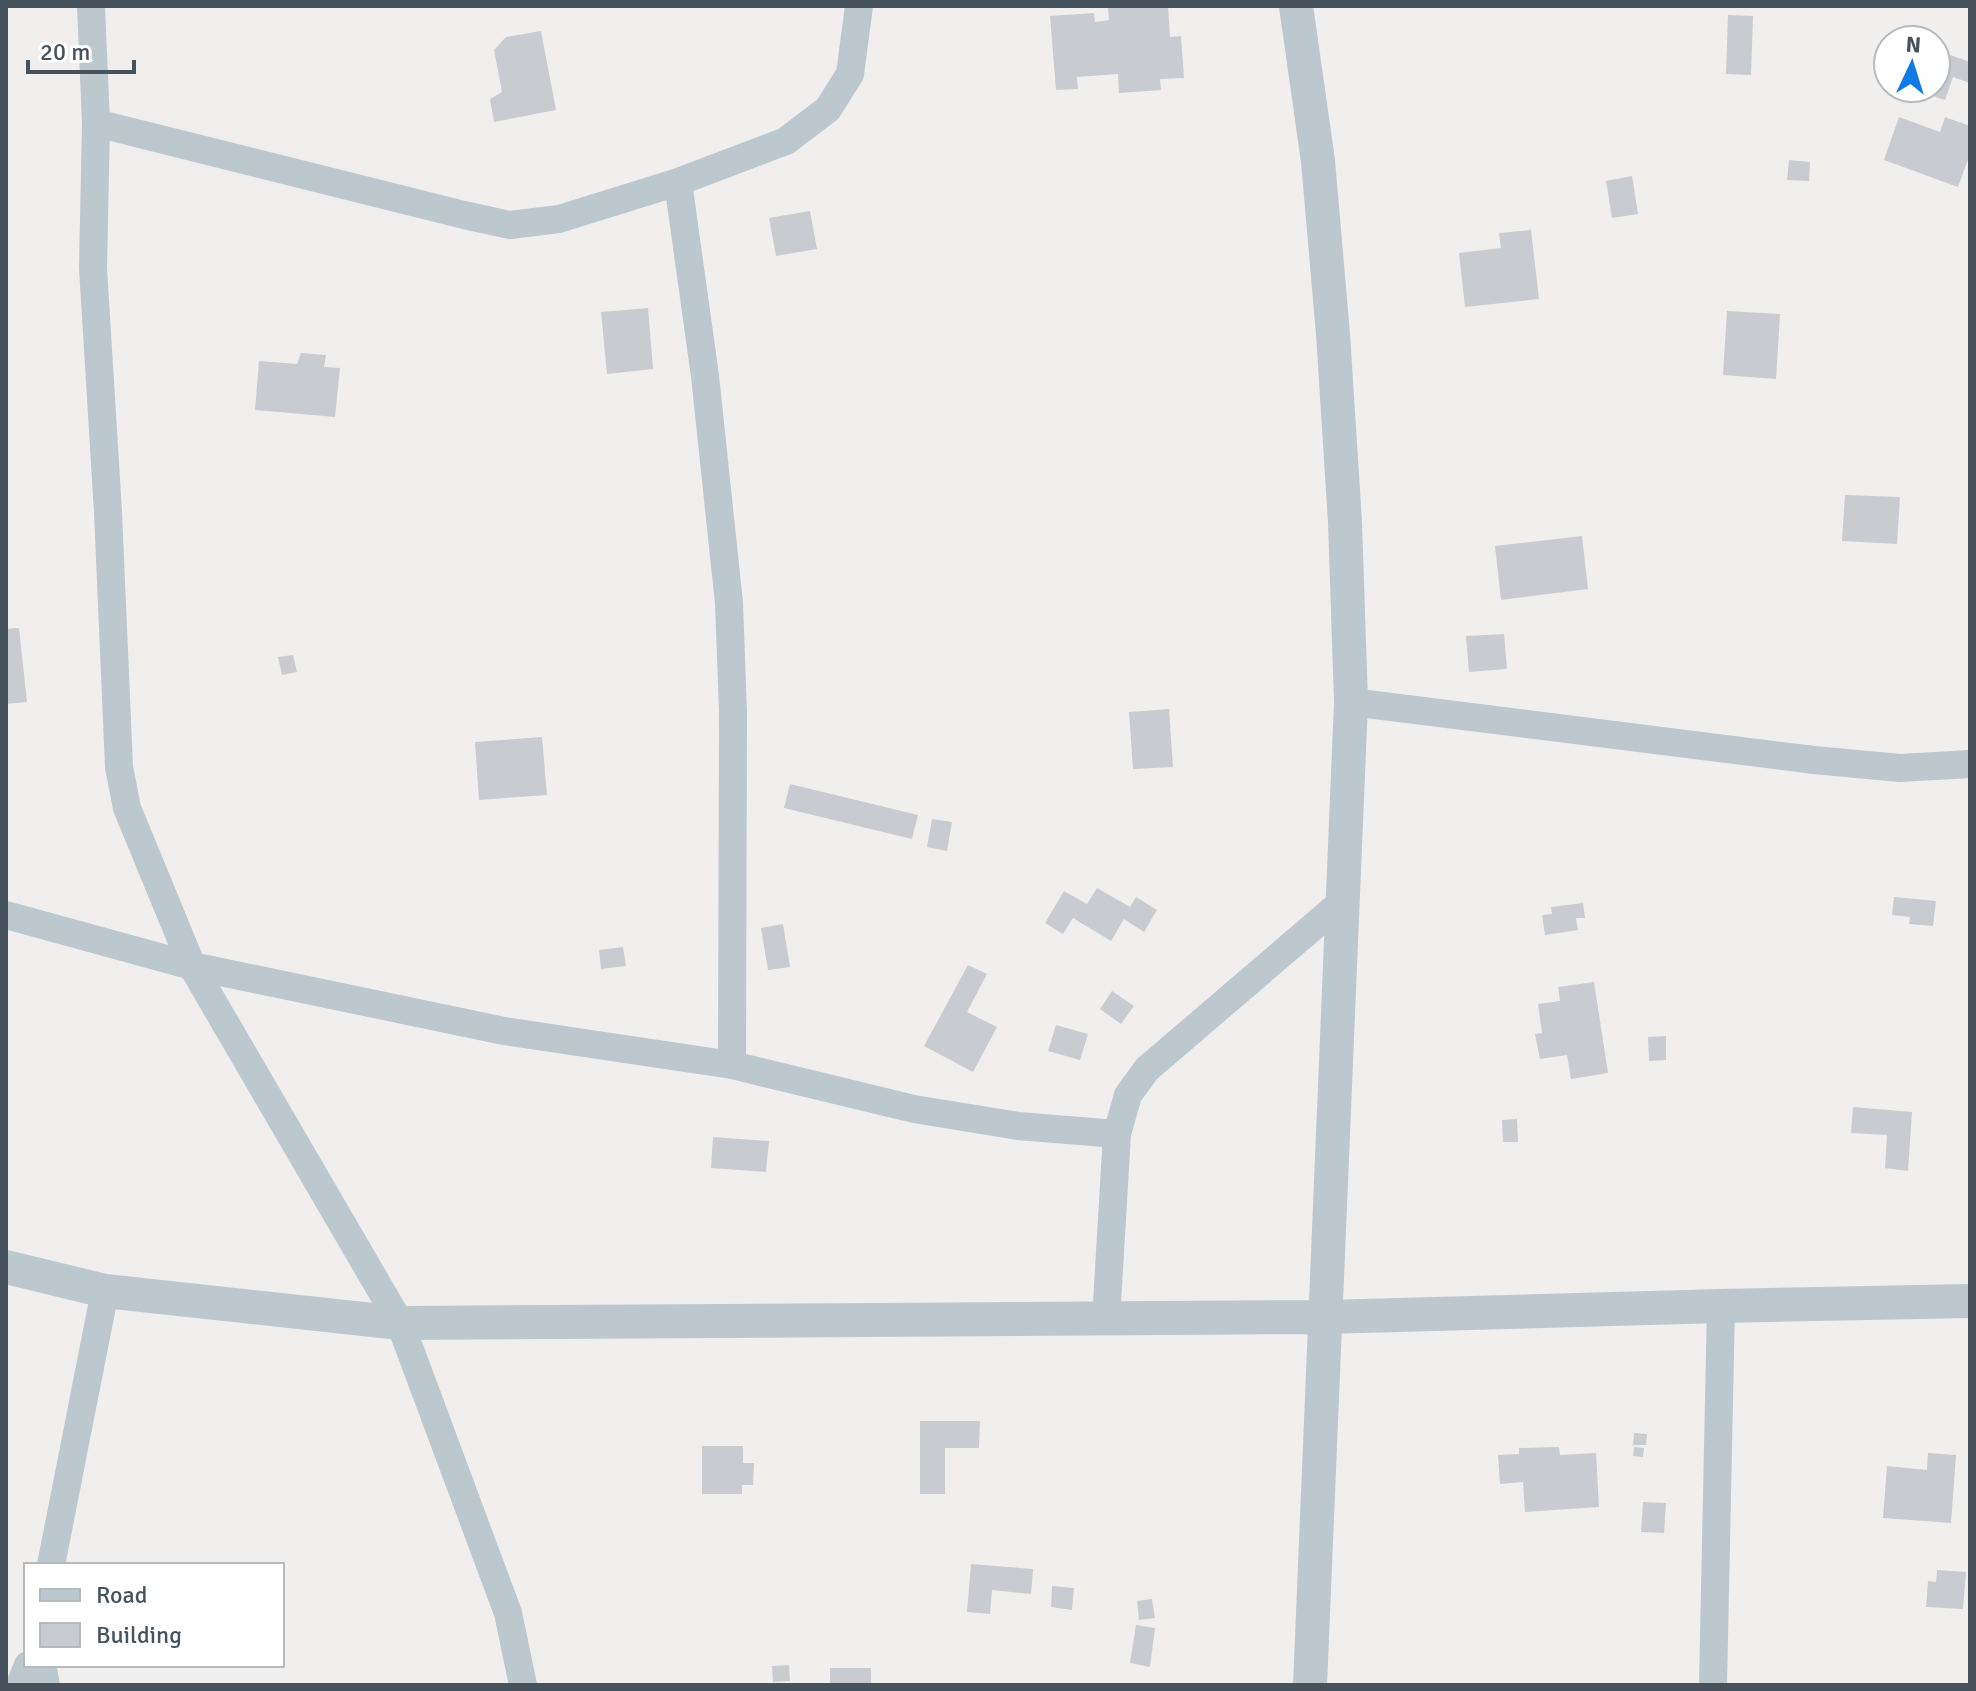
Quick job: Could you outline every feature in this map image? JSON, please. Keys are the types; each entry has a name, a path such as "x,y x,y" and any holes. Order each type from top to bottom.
{"street":[{"path":"91,6 96,123 93,268 119,767 127,808 192,966 400,1323 508,1613 523,1685"},
{"path":"96,123 510,225 559,219 678,182 786,141 828,109 850,74 859,6"},
{"path":"1296,6 1318,161 1333,334 1345,522 1351,702 1310,1685"},
{"path":"678,182 705,376 729,603 733,712 732,1065"},
{"path":"1351,702 1814,760 1900,768 1970,764"},
{"path":"1106,1320 1117,1134 1128,1095 1147,1069 1342,902"},
{"path":"6,915 192,966 504,1031 732,1065 914,1109 1018,1126 1117,1134"},
{"path":"6,1267 105,1291 400,1323 1325,1317 1970,1301"},
{"path":"51,1563 105,1291"},
{"path":"1713,1685 1721,1306"}],"building":[{"path":"1168,6 1170,37 1181,36 1184,78 1160,79 1161,90 1119,93 1118,74 1077,77 1078,89 1056,90 1050,16 1094,13 1095,22 1109,20 1108,8"},
{"path":"1728,15 1753,16 1751,75 1726,74"},
{"path":"541,31 556,110 494,122 490,99 502,92 494,50 506,37"},
{"path":"1952,56 1970,62 1970,83 1953,77 1952,80"},
{"path":"1899,117 1940,132 1945,117 1970,126 1970,154 1958,187 1884,160"},
{"path":"1789,160 1810,162 1809,181 1787,180"},
{"path":"1632,176 1638,214 1612,218 1606,181"},
{"path":"810,211 817,249 776,256 769,218"},
{"path":"1531,230 1539,299 1465,307 1459,253 1501,248 1499,233"},
{"path":"648,308 653,369 607,374 601,312"},
{"path":"1727,311 1780,314 1776,379 1723,375"},
{"path":"301,353 326,355 324,367 340,368 335,417 255,410 259,361 297,364"},
{"path":"1845,495 1900,497 1897,544 1842,541"},
{"path":"1582,536 1588,589 1501,600 1495,546"},
{"path":"19,628 27,702 6,704 6,629"},
{"path":"1504,634 1507,669 1469,672 1466,636"},
{"path":"293,655 297,672 282,675 278,657"},
{"path":"1169,709 1173,767 1133,769 1129,712"},
{"path":"542,737 547,795 479,800 475,742"},
{"path":"790,784 918,815 912,839 784,808"},
{"path":"932,819 952,822 947,851 927,847"},
{"path":"1097,888 1130,907 1136,897 1157,910 1144,932 1124,919 1111,941 1073,918 1063,934 1045,923 1064,891 1087,904"},
{"path":"1894,897 1936,901 1933,926 1909,924 1910,917 1892,915"},
{"path":"1583,903 1585,918 1576,918 1578,930 1545,935 1542,915 1552,914 1551,907"},
{"path":"783,924 790,967 768,970 761,928"},
{"path":"623,947 626,966 601,969 599,950"},
{"path":"968,965 987,974 967,1012 997,1027 973,1072 924,1046"},
{"path":"1594,982 1608,1073 1571,1079 1567,1055 1540,1059 1535,1034 1542,1033 1538,1004 1560,1001 1558,987"},
{"path":"1112,991 1134,1006 1121,1024 1100,1009"},
{"path":"1056,1025 1088,1034 1080,1060 1048,1051"},
{"path":"1666,1036 1666,1060 1649,1061 1648,1037"},
{"path":"1853,1107 1912,1112 1908,1171 1885,1168 1887,1135 1851,1133"},
{"path":"1517,1119 1518,1142 1503,1142 1502,1120"},
{"path":"713,1137 769,1141 766,1172 711,1168"},
{"path":"920,1421 980,1421 979,1448 945,1448 945,1494 920,1494"},
{"path":"1634,1433 1647,1434 1646,1445 1633,1445"},
{"path":"702,1446 743,1446 743,1463 754,1463 753,1485 742,1485 742,1494 702,1494"},
{"path":"1559,1447 1560,1455 1596,1453 1599,1507 1525,1512 1523,1482 1500,1484 1498,1455 1519,1454 1519,1448"},
{"path":"1634,1447 1644,1448 1643,1457 1633,1456"},
{"path":"1928,1453 1956,1455 1951,1523 1883,1518 1887,1466 1927,1470"},
{"path":"1643,1502 1666,1503 1664,1533 1641,1532"},
{"path":"971,1564 1033,1569 1031,1594 992,1590 990,1614 967,1612"},
{"path":"1937,1570 1966,1572 1963,1609 1926,1607 1928,1581 1936,1582"},
{"path":"1052,1586 1074,1588 1072,1610 1051,1607"},
{"path":"1152,1599 1155,1618 1139,1620 1137,1601"},
{"path":"1136,1625 1155,1628 1150,1667 1130,1663"},
{"path":"789,1665 790,1681 773,1682 772,1666"},
{"path":"830,1668 871,1668 871,1685 830,1685"}]}
